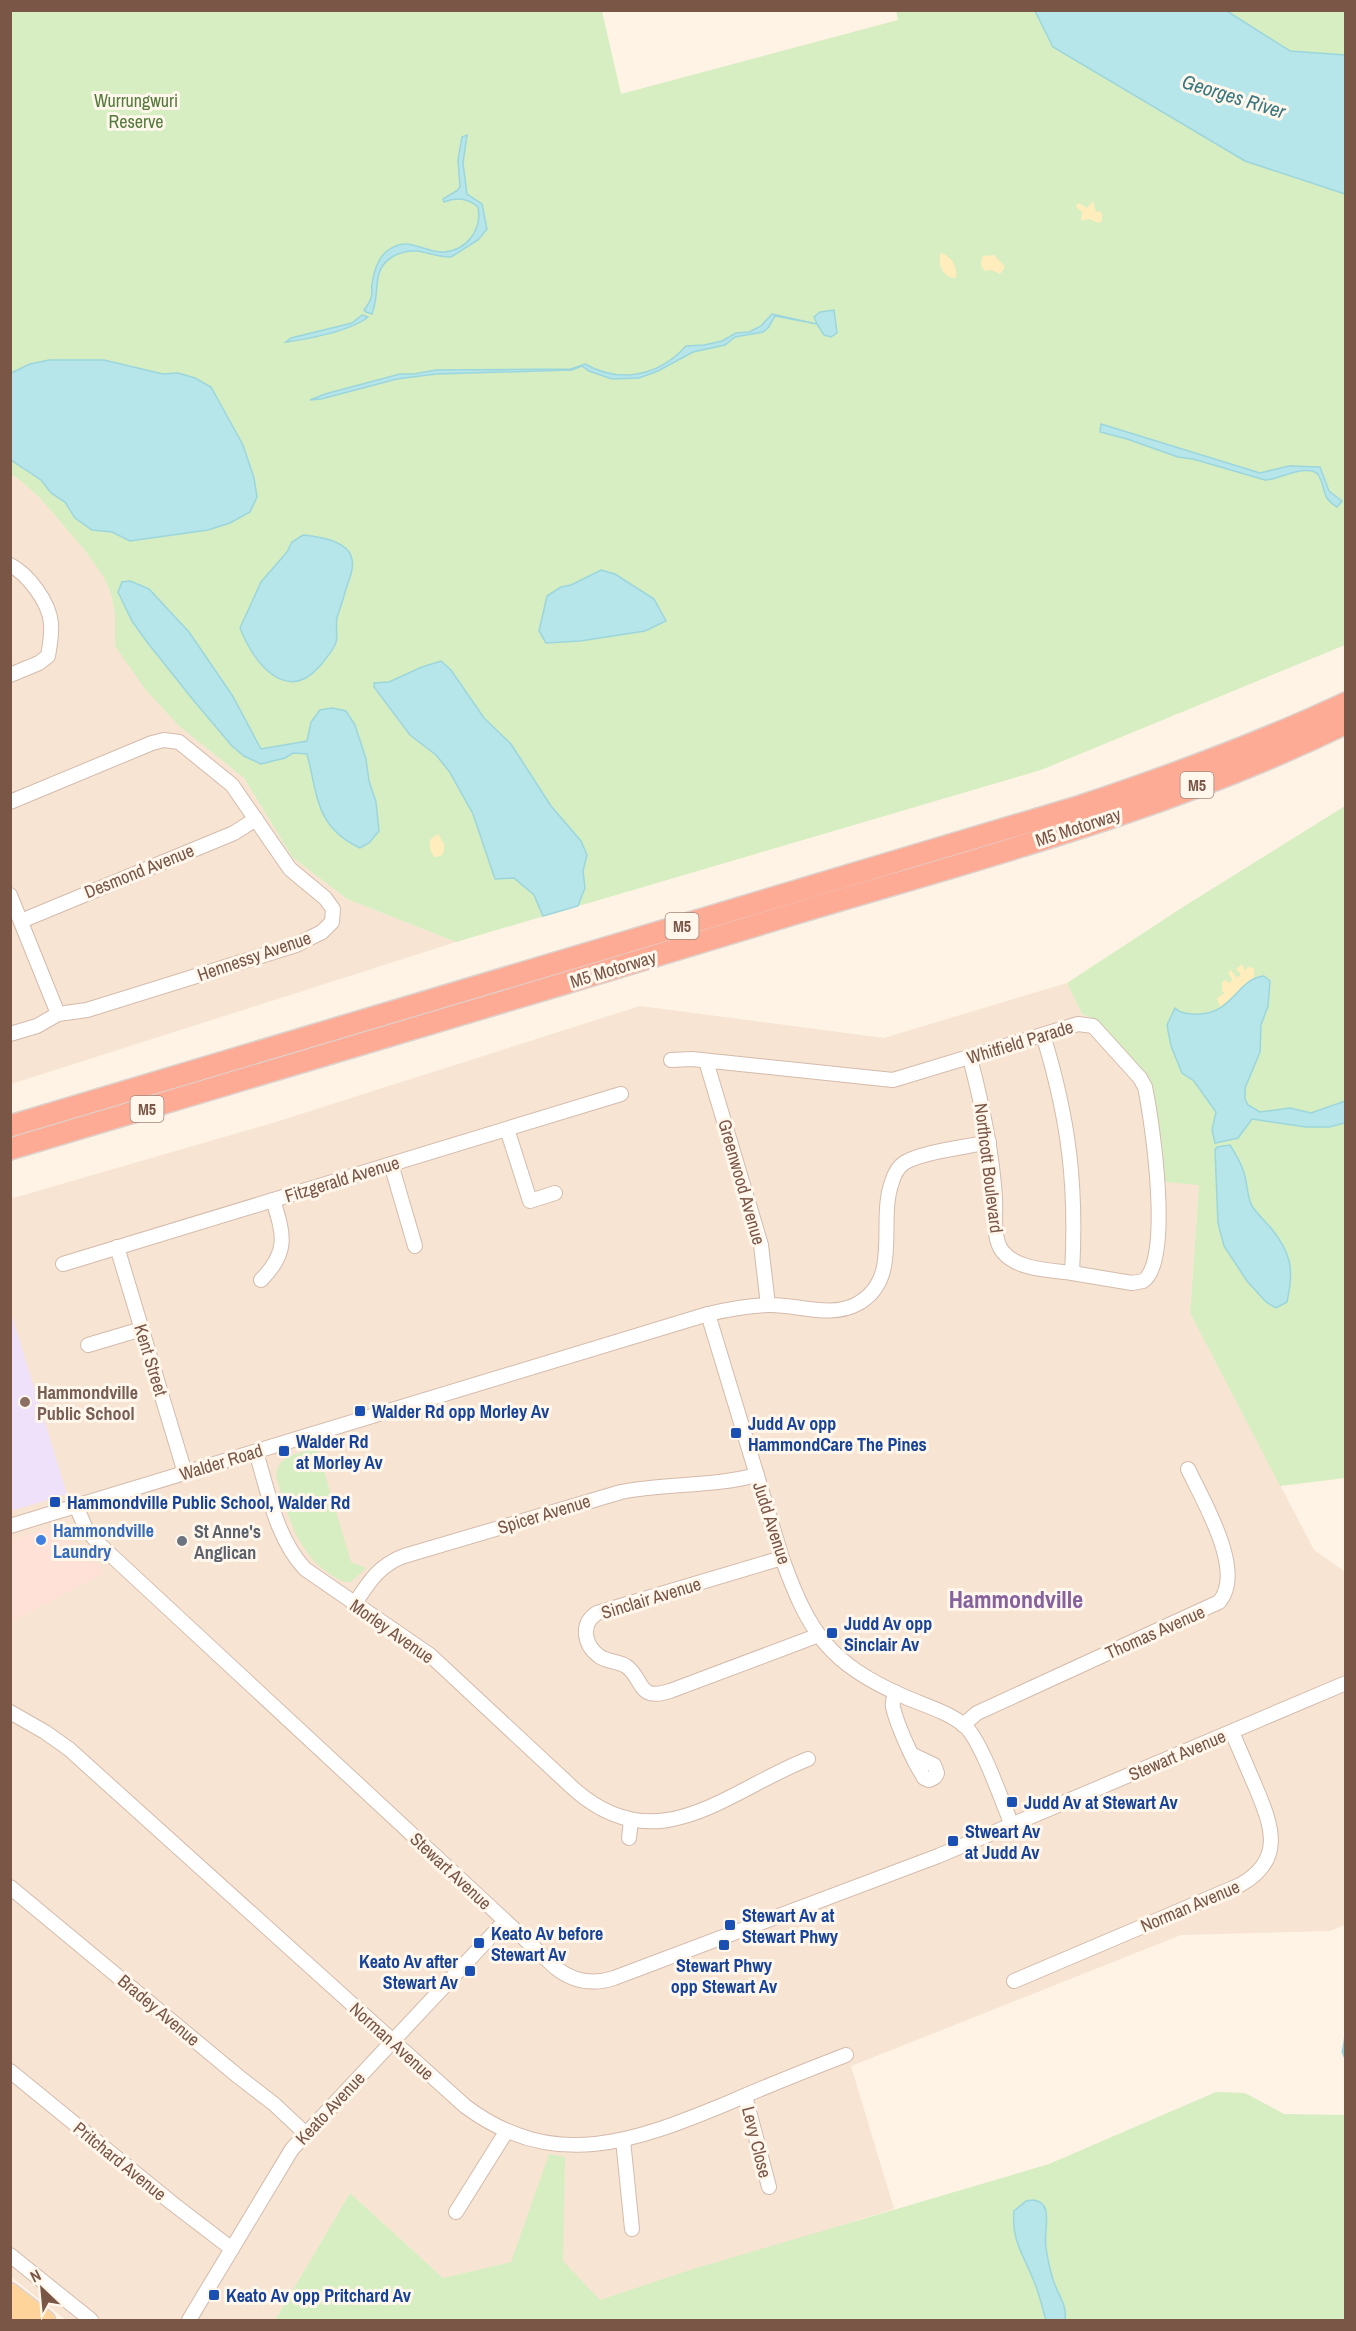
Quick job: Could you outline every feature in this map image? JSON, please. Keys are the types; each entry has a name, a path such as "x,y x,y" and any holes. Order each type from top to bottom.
{"highway":[{"name":"M5 Motorway","path":"10,1126 985,836 1217,759 1291,729 1346,703"},
{"name":"M5 Motorway","path":"10,1149 273,1072 1056,835 1206,782 1346,723"}],"main road":[{"path":"10,2292 46,2320"},
{"path":"10,2312 21,2320"}],"street":[{"path":"10,565 20,570 43,602 51,621 51,634 48,656 39,663 10,675"},
{"name":"Hennessy Avenue","path":"10,802 164,740 179,742 232,785 290,869 325,898 333,909 332,922 322,932 296,945 87,1010 58,1014 37,1026 10,1034"},
{"name":"Desmond Avenue","path":"21,921 234,833 256,819"},
{"path":"10,895 58,1014"},
{"name":"Whitfield Parade","path":"671,1060 706,1060 893,1080 1084,1023 1097,1030 1143,1082 1155,1151 1158,1242 1150,1275 1143,1281 1132,1282 1072,1273"},
{"path":"1043,1035 1061,1097 1071,1158 1074,1214 1072,1273"},
{"name":"Northcott Boulevard","path":"970,1058 989,1142 997,1238 1000,1248 1008,1257 1024,1264 1072,1273"},
{"name":"Greenwood Avenue","path":"706,1060 761,1245 768,1305"},
{"name":"Fitzgerald Avenue","path":"63,1264 621,1094"},
{"path":"507,1129 530,1201 555,1193"},
{"name":"Walder Road","path":"10,1526 708,1314 768,1305 832,1311 853,1306 864,1300 876,1287 885,1267 887,1200 899,1167 916,1158 989,1142"},
{"path":"391,1164 415,1246"},
{"path":"261,1280 275,1266 282,1248 282,1231 273,1200"},
{"name":"Kent Street","path":"117,1247 185,1473"},
{"name":"Judd Avenue","path":"708,1314 782,1558 800,1603 819,1635 833,1653 854,1671 963,1725"},
{"path":"88,1345 142,1329"},
{"name":"Morley Avenue","path":"256,1452 282,1534 292,1555 314,1577 430,1655 584,1798 605,1811 631,1820 662,1821 695,1814 784,1768 808,1759"},
{"name":"Thomas Avenue","path":"963,1725 977,1713 1219,1602 1225,1596 1229,1580 1223,1548 1188,1469"},
{"name":"Spicer Avenue","path":"354,1605 375,1573 404,1556 621,1492 669,1485 735,1480 757,1475"},
{"name":"Stewart Avenue","path":"76,1506 86,1529 99,1544 505,1921 562,1973 576,1980 599,1982 879,1879 1346,1683"},
{"name":"Sinclair Avenue","path":"782,1558 597,1613 588,1621 585,1634 587,1640 600,1657 625,1665 639,1686 655,1694 670,1691 819,1635"},
{"path":"895,1692 893,1707 913,1755"},
{"name":"Norman Avenue","path":"10,1712 69,1749 465,2106 506,2132 540,2141 572,2145 623,2140 674,2125 846,2055"},
{"path":"963,1725 976,1742 1012,1825"},
{"name":"Norman Avenue","path":"1014,1981 1240,1885 1259,1872 1270,1852 1271,1831 1266,1811 1232,1732"},
{"path":"629,1838 631,1820"},
{"name":"Bradey Avenue","path":"10,1887 239,2077 274,2103 306,2134"},
{"name":"Keato Avenue","path":"189,2320 287,2156 505,1921"},
{"name":"Pritchard Avenue","path":"10,2071 180,2210 232,2249"},
{"name":"Levy Close","path":"745,2096 769,2188"},
{"path":"456,2212 506,2132"},
{"path":"623,2140 632,2229"},
{"path":"10,2255 91,2320"}],"shaded area":[{"path":"10,475 16,477 39,497 83,548 104,577 111,594 115,614 115,646 179,726 244,778 292,857 347,899 456,942 11,1084"},
{"path":"1067,983 1082,1014 1098,1021 1150,1079 1158,1130 1199,1185 1190,1313 1314,1550 1345,1572 1345,1925 1330,1931 1181,1935 851,2066 894,2209 600,2300 511,2262 443,2278 350,2193 275,2320 66,2320 10,2276 10,1199 276,1122 640,1006 884,1038"},
{"name":"Hammondville Public School","path":"10,1310 67,1494 11,1511 10,1511"},
{"path":"55,1526 105,1572 11,1622 11,1541"}],"green space":[{"name":"Wurrungwuri Reserve","path":"10,11 602,11 621,94 898,20 896,11 1035,11 1053,47 1245,161 1345,194 1345,645 1041,770 456,942 347,899 292,857 244,778 179,726 145,689 115,646 115,614 111,594 104,577 83,548 39,497 11,475"},
{"path":"1227,11 1345,11 1345,55 1290,51"},
{"path":"1345,806 1345,1478 1280,1486 1190,1313 1199,1185 1165,1182 1150,1079 1098,1021 1082,1014 1067,983 1183,907"},
{"path":"317,1448 351,1562 366,1568 351,1582 335,1578 318,1565 301,1544 285,1506 277,1479 277,1471 283,1460"},
{"path":"1216,2092 1245,2093 1284,2114 1345,2115 1345,2320 275,2320 350,2193 443,2278 511,2262 549,2154 565,2157 563,2261 600,2300 693,2269 1049,2164"}],"sand":[{"path":"1093,201 1096,212 1100,211 1102,214 1102,221 1098,223 1089,219 1081,221 1082,212 1076,205 1079,203 1087,208"},
{"path":"941,253 953,262 956,278 944,273 940,261"},
{"path":"994,255 1005,267 1000,274 991,270 985,271 981,266 983,256"},
{"path":"438,834 444,844 444,851 441,856 434,857 430,849 430,840"},
{"path":"1242,964 1245,970 1248,967 1254,968 1254,978 1220,1007 1217,998 1225,993 1222,991 1222,982 1226,980 1231,982 1232,979 1228,973 1231,970 1236,977 1240,976 1236,969"}],"water":[{"name":"Georges River","path":"1035,11 1227,11 1290,51 1345,55 1345,194 1245,161 1053,47"},
{"path":"467,135 463,163 467,194 482,204 487,229 478,240 451,257 418,251 398,254 388,260 380,270 372,314 366,312 364,310 372,296 376,266 387,251 395,246 409,244 444,252 460,247 472,237 478,223 478,207 466,200 453,199 444,202 443,199 458,190 460,186 458,160 462,137"},
{"path":"834,310 837,333 831,337 824,335 814,317 820,312"},
{"path":"772,314 817,324 775,316 763,332 735,337 725,345 693,352 658,371 639,378 612,379 589,371 582,366 572,370 436,374 397,379 310,400 400,374 436,370 571,369 585,364 612,374 638,374 664,364 686,346 722,341 736,333 749,332 761,326"},
{"path":"362,315 368,317 340,330 286,342 291,338 352,323"},
{"path":"49,360 104,360 163,374 178,373 195,378 211,387 243,445 254,478 257,497 250,512 230,523 208,530 130,541 112,532 92,530 75,518 65,502 51,493 41,480 11,460 11,373 30,364"},
{"path":"1101,424 1260,473 1289,466 1320,467 1329,491 1342,501 1337,507 1328,500 1319,476 1309,470 1265,480 1193,459 1178,457 1100,432"},
{"path":"303,535 328,539 340,544 349,552 352,568 337,618 335,645 319,667 306,678 294,681 282,680 271,674 261,664 240,628 261,582 287,552 292,542"},
{"path":"601,570 615,574 654,599 666,621 645,631 580,641 546,643 539,631 547,596 561,587 571,585"},
{"path":"130,581 149,589 189,632 232,695 261,749 307,741 311,722 320,710 332,708 346,711 355,725 376,802 379,831 369,843 360,848 345,840 326,820 317,796 307,754 293,753 285,758 261,764 244,756 232,746 132,621 118,592 122,582"},
{"path":"441,661 451,670 484,718 511,744 551,806 581,841 587,855 583,871 585,888 578,906 543,916 534,895 514,878 495,879 473,814 449,771 436,755 410,735 374,687 374,683 389,682"},
{"path":"1264,976 1270,981 1268,1006 1261,1025 1260,1052 1245,1088 1245,1099 1248,1105 1260,1112 1290,1108 1311,1113 1345,1101 1345,1123 1329,1127 1306,1127 1252,1119 1238,1138 1215,1143 1212,1130 1216,1112 1194,1081 1182,1073 1171,1046 1167,1025 1175,1008 1192,1014 1217,1010 1246,984"},
{"path":"1230,1145 1243,1170 1252,1206 1278,1237 1290,1263 1287,1302 1276,1308 1266,1302 1247,1281 1224,1246 1218,1223 1215,1150 1217,1147"},
{"path":"1026,2201 1040,2202 1046,2211 1045,2241 1050,2271 1064,2306 1065,2320 1046,2320 1037,2289 1016,2238 1014,2211"}],"waterway":[{"path":"1346,2035 1343,2052 1346,2059"}],"place":[{"name":"Hammondville Public School","path":"25,1402"},
{"name":"Walder Rd opp Morley Av","path":"360,1411"},
{"name":"Judd Av opp HammondCare The Pines","path":"736,1433"},
{"name":"Walder Rd at Morley Av","path":"284,1451"},
{"name":"Hammondville Public School, Walder Rd","path":"55,1502"},
{"name":"Hammondville Laundry","path":"41,1540"},
{"name":"St Anne's Anglican","path":"182,1541"},
{"name":"Judd Av opp Sinclair Av","path":"832,1633"},
{"name":"Judd Av at Stewart Av","path":"1012,1802"},
{"name":"Stweart Av at Judd Av","path":"953,1841"},
{"name":"Stewart Av at Stewart Phwy","path":"730,1925"},
{"name":"Keato Av before Stewart Av","path":"479,1943"},
{"name":"Stewart Phwy opp Stewart Av","path":"724,1945"},
{"name":"Keato Av after Stewart Av","path":"470,1971"},
{"name":"Keato Av opp Pritchard Av","path":"214,2295"}],"district":[{"name":"Hammondville","path":"1016,1599"}]}
